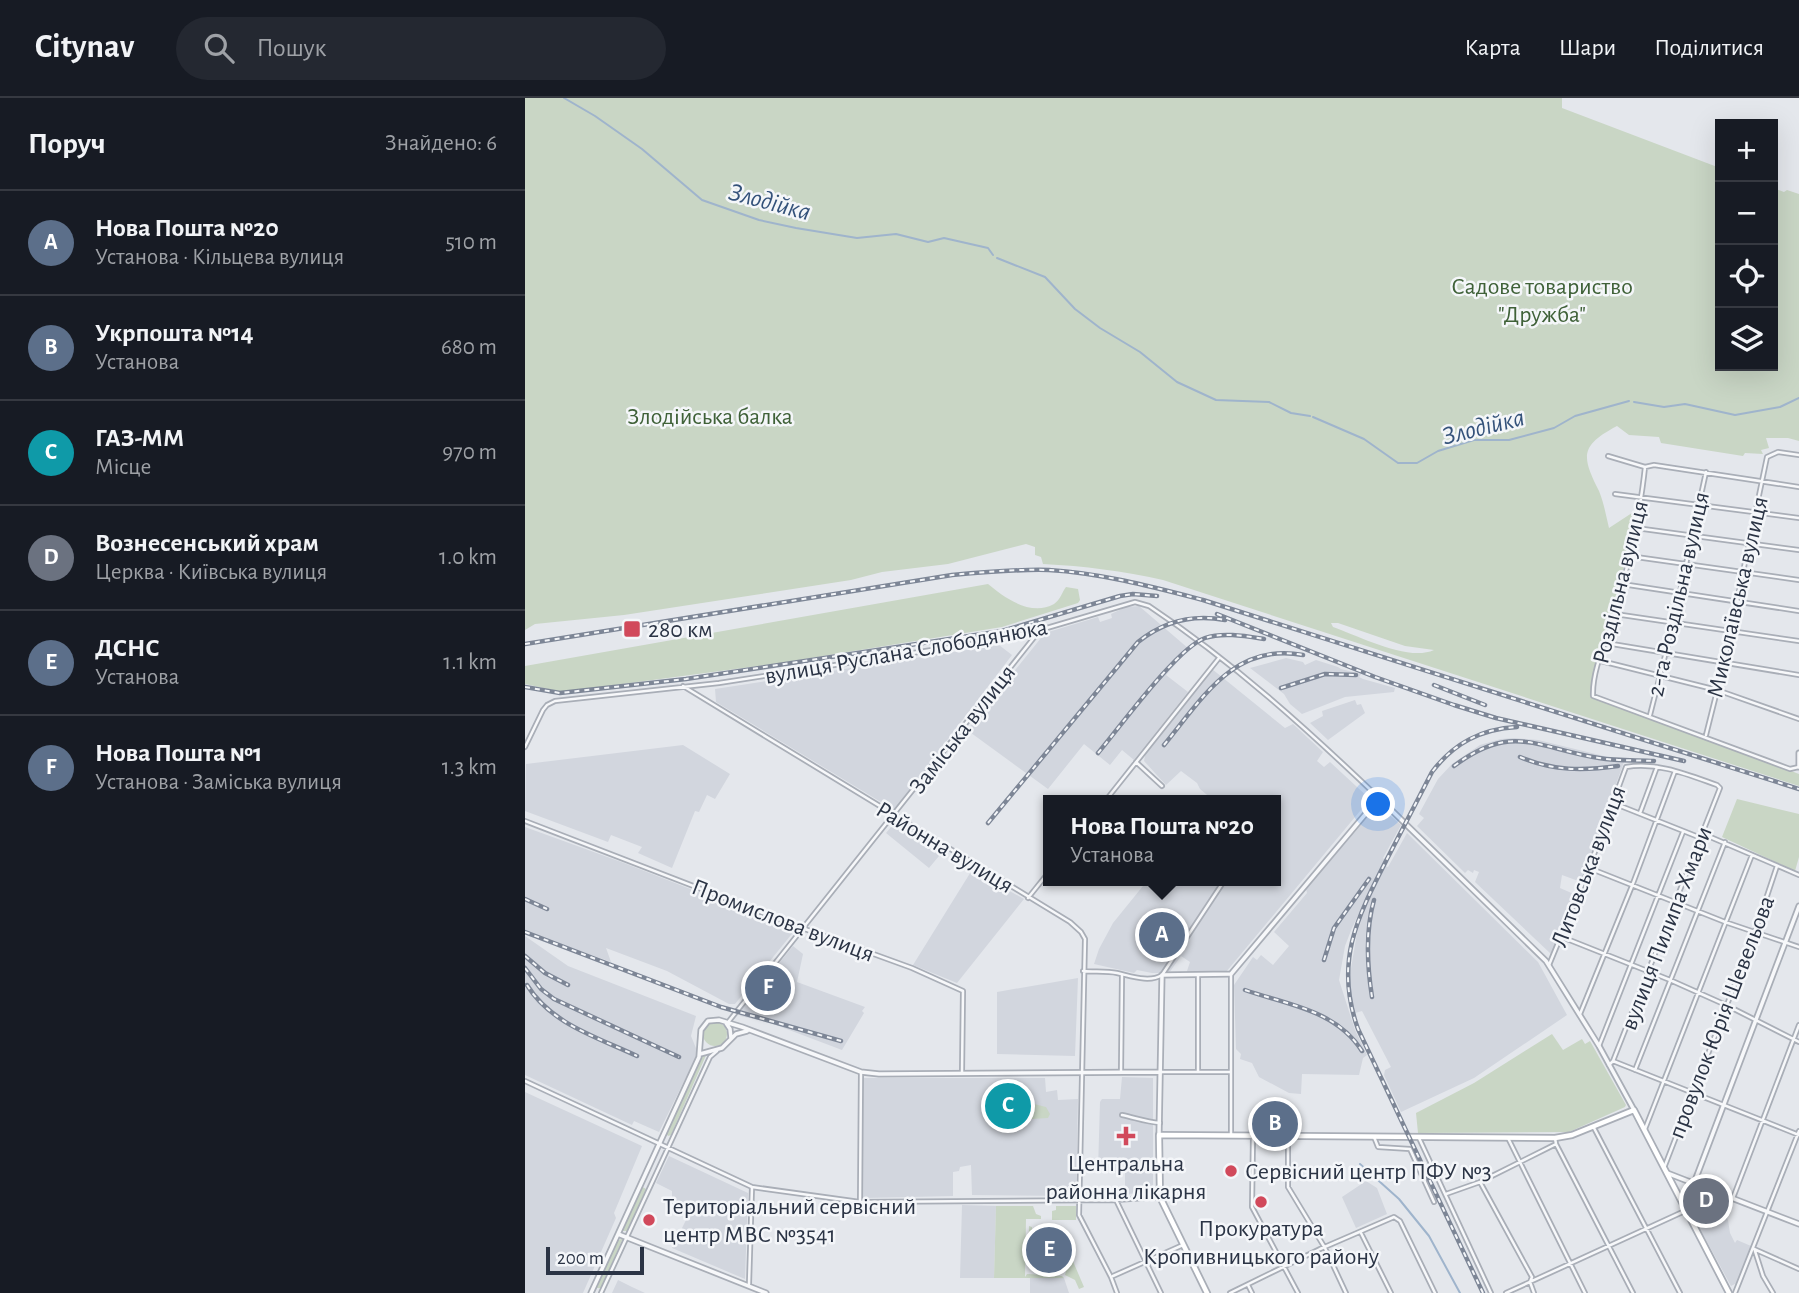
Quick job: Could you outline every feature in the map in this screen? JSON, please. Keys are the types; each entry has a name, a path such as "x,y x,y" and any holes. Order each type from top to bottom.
{"main road":[{"path":"1207,1293 1160,1197 1159,1135 1508,1138 1556,1141 1594,1128 1633,1110"},
{"name":"вулиця Руслана Слободянюка","path":"1633,1110 1729,1293"}],"street":[{"name":"Миколаївська вулиця","path":"1706,736 1767,457 1778,452 1799,455"},
{"path":"1608,456 1645,467 1654,465 1799,487"},
{"name":"Роздільна вулиця","path":"1645,467 1642,496 1629,556 1593,696 1650,716"},
{"name":"2-га Роздільна вулиця","path":"1650,716 1706,472"},
{"path":"1615,494 1799,518"},
{"path":"1635,528 1799,550"},
{"path":"1629,556 1799,580"},
{"path":"1621,584 1799,611"},
{"name":"вулиця Руслана Слободянюка","path":"525,747 547,705 559,700 719,683 926,651 1040,630 1131,602 1140,602 1220,657 1295,719 1549,965 1599,1046 1633,1110"},
{"path":"1615,614 1799,641"},
{"name":"Заміська вулиця","path":"726,1023 1040,630"},
{"path":"1606,643 1799,675"},
{"path":"1110,795 1220,657"},
{"path":"1600,661 1717,690 1799,719"},
{"name":"Районна вулиця","path":"683,686 1070,922 1085,939 1083,971"},
{"path":"1650,716 1790,769 1799,766 1799,753"},
{"path":"1136,762 1162,786"},
{"name":"Литовська вулиця","path":"1549,965 1589,868 1626,767 1645,764 1657,768"},
{"path":"1580,1014 1676,770 1657,768 1639,814"},
{"name":"вулиця Пилипа Хмари","path":"1609,1065 1649,972 1720,788 1676,770"},
{"path":"1231,1137 1231,974 1379,798"},
{"path":"1613,803 1683,832 1725,842 1799,875"},
{"name":"Промислова вулиця","path":"525,821 912,968 963,991 962,1073"},
{"path":"1599,1046 1683,832"},
{"path":"1635,1070 1725,842"},
{"path":"1644,1130 1752,855"},
{"name":"провулок Юрія Шевельова","path":"1665,1170 1755,932 1777,866"},
{"path":"1589,868 1725,922 1799,947"},
{"path":"1028,898 1043,879"},
{"path":"1117,1293 1079,1215 1083,971 1157,978 1221,886"},
{"path":"1506,1293 1686,1208 1799,906"},
{"path":"1562,937 1670,980 1799,1042"},
{"path":"1161,975 1231,974"},
{"path":"1121,1072 1122,975"},
{"path":"1159,1135 1161,975"},
{"path":"1198,976 1198,1072"},
{"path":"591,1293 700,1054 701,1030 708,1021 753,1031 861,1072 1230,1072"},
{"path":"726,1023 731,1033 729,1043"},
{"path":"1733,1198 1799,1025"},
{"path":"601,1293 709,1057 740,1032 753,1031"},
{"path":"701,1039 706,1046 714,1050"},
{"path":"700,1054 722,1048"},
{"path":"1613,1061 1799,1133 1735,1293"},
{"path":"860,1202 861,1072"},
{"path":"525,1082 752,1186 860,1202 1116,1200 1160,1197"},
{"path":"1122,1115 1134,1117 1140,1122 1160,1123"},
{"path":"1594,1128 1680,1293"},
{"path":"1253,1137 1252,1207 1298,1293"},
{"path":"1288,1137 1288,1187 1325,1248 1346,1293"},
{"path":"1374,1137 1378,1147 1410,1149 1434,1202"},
{"path":"1419,1138 1491,1293"},
{"path":"1508,1138 1585,1293"},
{"path":"1446,1194 1480,1182 1556,1141 1633,1293"},
{"path":"648,1165 658,1170"},
{"path":"1665,1170 1694,1184 1799,1224"},
{"path":"1480,1182 1532,1277 1529,1282"},
{"path":"641,1183 650,1187"},
{"path":"749,1286 752,1186"},
{"path":"1116,1200 1161,1293"},
{"path":"1230,1293 1390,1217 1400,1221 1435,1293"},
{"path":"1360,1232 1391,1293"},
{"path":"618,1234 766,1293"},
{"path":"1111,1277 1183,1245"},
{"path":"1753,1249 1799,1269"},
{"path":"1753,1249 1773,1293"},
{"path":"1529,1282 1534,1293"},
{"path":"1248,1285 1252,1293"}],"shaded area":[{"path":"1139,606 1189,649 1166,675 1188,692 1134,760 1122,750 1110,765 1084,744 1048,789 967,730 1045,633 1098,617 1100,622 1112,618 1111,614 1126,607"},
{"path":"999,645 1012,655 894,810 716,702 715,689"},
{"path":"1286,658 1303,662 1305,665 1316,660 1361,674 1359,677 1363,679 1395,688 1394,692 1345,697 1302,714 1290,704 1284,694 1250,668"},
{"path":"1212,669 1285,728 1293,724 1323,752 1317,761 1324,767 1330,762 1370,799 1226,972 1186,974 1190,962 1181,956 1169,973 1137,970 1134,973 1094,964 1113,923 1143,886 1281,886 1281,795 1207,795 1181,771 1166,785 1144,761 1146,750"},
{"path":"1355,700 1357,705 1361,704 1365,713 1328,740 1310,723 1323,716 1322,711"},
{"path":"1514,738 1538,740 1625,759 1581,882 1562,875 1560,888 1576,895 1551,954 1475,882 1479,872 1468,870 1465,873 1417,826 1424,818 1419,814 1438,779 1452,764 1480,745"},
{"path":"683,745 730,774 715,799 707,795 699,812 695,811 672,868 638,853 642,847 611,835 608,842 525,811 526,764"},
{"path":"1378,805 1401,825 1352,928 1345,946 1339,980 1355,1030 1367,1055 1363,1058 1359,1075 1302,1074 1301,1094 1289,1093 1259,1077 1252,1063 1240,1059 1241,1054 1236,1049 1234,985 1253,957 1257,960 1261,955 1273,965 1289,946 1274,932 1307,893 1306,889"},
{"path":"896,821 944,850 929,868 886,833"},
{"path":"525,827 795,930 735,1004 729,1004 667,971 606,948 611,962 533,934 525,930"},
{"path":"1407,833 1538,962 1567,1015 1474,1078 1401,1112 1384,1075 1385,1070 1391,1067 1362,1011 1355,1013 1353,1010 1349,980 1357,933 1365,909 1385,866 1388,867"},
{"path":"972,870 1024,899 957,983 913,965"},
{"path":"525,936 568,966 696,1016 691,1036 698,1053 659,1132 634,1121 632,1125 525,1075"},
{"path":"793,946 803,954 797,982 865,1007 842,1050 768,1022 740,1016 742,1009"},
{"path":"1078,978 1075,1056 997,1054 997,992"},
{"name":"Центральна районна лікарня","path":"1122,1077 1153,1078 1153,1185 1146,1193 1125,1194 1125,1173 1098,1170 1100,1102 1102,1099 1120,1099"},
{"path":"863,1078 1045,1078 1046,1092 1057,1090 1058,1100 1078,1099 1076,1196 972,1195 971,1165 960,1167 959,1171 953,1172 953,1196 863,1198"},
{"path":"525,1092 642,1146 614,1213 616,1218 583,1293 525,1293"},
{"path":"669,1156 748,1193 745,1279 672,1248 688,1216 672,1207 672,1191 656,1183"},
{"path":"1366,1181 1377,1188 1387,1214 1356,1228 1342,1197"},
{"path":"962,1205 996,1206 994,1278 960,1278"},
{"path":"1722,1215 1728,1220 1735,1243 1737,1240 1751,1246 1737,1283 1731,1286 1699,1227"},
{"path":"1030,1277 1064,1278 1069,1293 1030,1293"},
{"path":"618,1280 632,1287 645,1293 612,1293"}],"green space":[{"path":"525,98 1562,98 1562,108 1715,166 1715,371 1778,371 1778,190 1799,194 1799,441 1766,438 1769,448 1761,450 1763,454 1745,453 1743,456 1661,443 1659,437 1629,435 1617,426 1590,446 1587,461 1609,528 1638,509 1590,695 1799,774 1799,786 1163,580 1103,569 1043,564 1041,557 1035,555 1035,547 1026,544 948,564 882,572 851,580 624,615 535,624 525,630","holes":["1331,623 1405,646 1434,650 1423,653 1397,650 1333,627"]},
{"path":"988,584 1010,600 1027,607 1054,604 1066,587 1078,589 1080,600 1078,603 1002,627 780,663 562,692 525,684 525,666"},
{"path":"1737,799 1799,814 1799,857 1795,871 1722,837"},
{"path":"710,1022 720,1022 727,1029 727,1039 720,1046 710,1046 703,1039 703,1029"},
{"path":"1552,1034 1563,1050 1582,1039 1585,1044 1590,1041 1625,1107 1569,1132 1418,1133 1416,1113 1474,1083"},
{"path":"707,1053 671,1135 668,1136 666,1133 701,1055"},
{"path":"1034,1104 1046,1107 1050,1114 1048,1118 1007,1118 1007,1111 1011,1109 1022,1112"},
{"path":"641,1186 646,1189 627,1231 623,1231 622,1229"},
{"path":"996,1206 1033,1206 1036,1214 1041,1216 1041,1219 1026,1219 1025,1277 1027,1274 1064,1278 994,1278"},
{"path":"1056,1206 1076,1206 1076,1220 1052,1220 1052,1211 1056,1210"},
{"path":"1029,1226 1032,1227 1032,1251 1058,1251 1058,1245 1069,1244 1065,1246 1063,1253 1060,1245 1058,1254 1028,1254"},
{"path":"623,1238 601,1288 597,1288 617,1241"},
{"path":"1075,1246 1075,1252 1071,1256 1071,1253 1064,1255"},
{"path":"1072,1259 1084,1287 1079,1289 1075,1280 1065,1275 1069,1260"}],"waterway":[{"name":"Злодійка","path":"564,98 642,149 702,200 759,220 796,228 857,238 896,234 928,242 944,238 988,248 993,255"},
{"name":"Злодійка","path":"997,258 1045,277 1075,309 1140,352 1177,382 1216,400 1269,402 1291,413 1310,416"},
{"name":"Злодійка","path":"1634,402 1664,407 1685,404 1735,415 1780,407 1799,398"},
{"name":"Злодійка","path":"1313,417 1364,439 1398,463 1417,463 1438,451 1474,440 1509,440 1554,428 1575,416 1629,401"},
{"path":"1360,1164 1399,1199 1429,1236 1460,1293"}],"railway":[{"path":"525,644 952,575 1025,570 1088,574 1203,600 1799,789"},
{"path":"525,687 560,693 686,679 1002,631 1120,596 1157,596"},
{"path":"1217,614 1375,677 1454,705 1496,718 1684,761"},
{"path":"988,823 1138,642 1158,629 1179,621 1202,618 1225,620"},
{"path":"1098,753 1165,672 1193,645 1205,638 1219,635 1264,639"},
{"path":"1164,745 1206,693 1239,666 1258,657 1279,653 1303,655"},
{"path":"1281,688 1325,674 1356,675"},
{"path":"1434,685 1485,705"},
{"path":"1483,1293 1358,1029 1351,1005 1349,961 1352,941 1366,901 1432,772 1450,753 1469,739 1480,734 1517,727"},
{"path":"1454,766 1475,753 1509,741 1606,759 1654,761"},
{"path":"1520,757 1568,769 1618,766"},
{"path":"1324,960 1334,928 1369,879"},
{"path":"525,899 547,909"},
{"path":"1372,997 1368,948 1374,900"},
{"path":"525,932 721,1007 841,1041"},
{"path":"525,956 545,973 568,985"},
{"path":"525,968 541,989 554,999 679,1057"},
{"path":"527,985 537,998 562,1020 637,1056"},
{"path":"1245,990 1325,1018 1339,1026 1362,1051"}],"place":[{"name":"280 км","path":"632,629"},
{"name":"Нова Пошта №20","path":"1162,935"},
{"name":"Нова Пошта №1","path":"768,988"},
{"name":"ГАЗ-ММ","path":"1008,1106"},
{"name":"Укрпошта №14","path":"1275,1124"},
{"name":"Центральна районна лікарня","path":"1126,1136"},
{"name":"Сервісний центр ПФУ №3","path":"1231,1171"},
{"name":"Вознесенський храм","path":"1706,1201"},
{"name":"Прокуратура Кропивницького району","path":"1261,1202"},
{"name":"Територіальний сервісний центр МВС №3541","path":"649,1220"},
{"name":"ДСНС","path":"1049,1250"}],"park label":[{"name":"Садове товариство \"Дружба\"","path":"1542,300"},
{"name":"Злодійська балка","path":"710,416"}]}
